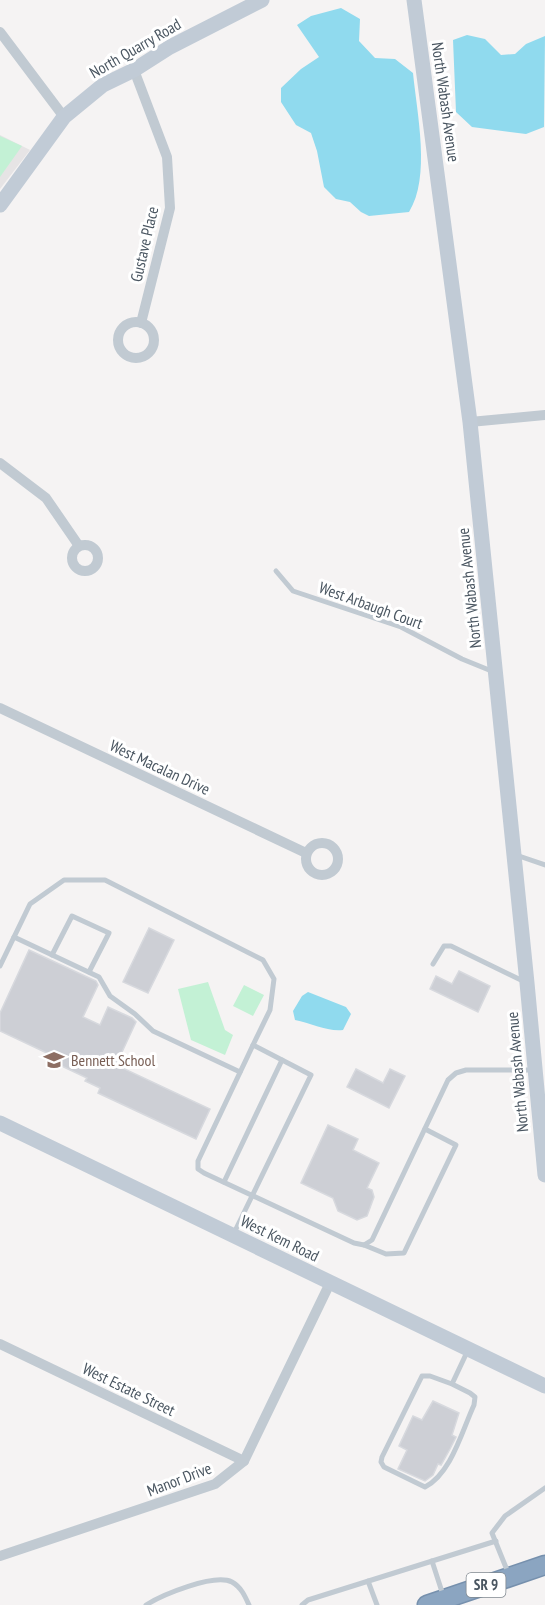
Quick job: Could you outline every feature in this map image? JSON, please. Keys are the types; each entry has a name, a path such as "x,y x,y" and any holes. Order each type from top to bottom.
{"highway":[{"name":"SR 9","path":"427,1605 545,1565"}],"main road":[{"name":"North Quarry Road","path":"0,205 64,117 103,85 134,70 170,47 262,0"},
{"name":"North Wabash Avenue","path":"414,0 470,422 545,1175"},
{"name":"West Kem Road","path":"0,1123 545,1386"}],"street":[{"path":"0,32 64,117"},
{"name":"Gustave Place","path":"134,70 167,157 170,208 141,323"},
{"path":"470,422 545,415"},
{"path":"0,463 46,498 79,546"},
{"name":"West Macalan Drive","path":"0,708 306,853"},
{"name":"Manor Drive","path":"0,1556 215,1484 244,1461 330,1282"},
{"name":"West Estate Street","path":"0,1344 244,1461"}],"lane":[{"name":"West Arbaugh Court","path":"276,571 293,591 401,627 496,673"},
{"path":"514,854 545,865"},
{"path":"0,966 30,904 64,880 105,880 263,960 274,979 270,1010 198,1161 198,1169 354,1244 364,1245 386,1254 404,1253 456,1144 425,1129"},
{"path":"52,955 72,916 109,933 89,972"},
{"path":"14,937 99,977 110,996 135,1014 153,1031 240,1072"},
{"path":"433,964 444,946 451,946 527,983"},
{"path":"233,1235 311,1075 253,1045"},
{"path":"224,1182 282,1060"},
{"path":"364,1245 372,1240 448,1080 456,1073 466,1070 536,1070"},
{"path":"452,1384 469,1348"},
{"path":"422,1376 430,1376 452,1384 475,1397 474,1405 444,1473 434,1483 425,1487 384,1467 381,1462 382,1457 422,1376"},
{"path":"510,1577 492,1533 505,1516 545,1488"},
{"path":"302,1605 308,1600 496,1541"},
{"path":"432,1561 445,1599"},
{"path":"146,1605 159,1597 215,1579 231,1582 244,1593 249,1605"},
{"path":"368,1581 377,1605"}],"shaded area":[{"path":"0,135 30,150 0,189"}],"green space":[{"path":"0,136 22,146 0,177"},
{"path":"208,982 225,1030 233,1035 225,1055 191,1040 178,989"},
{"path":"244,985 264,995 253,1016 233,1006"}],"water":[{"path":"341,8 360,19 359,41 375,58 395,59 413,73 421,163 416,198 409,212 369,216 350,202 336,199 324,187 311,133 296,125 281,102 281,88 301,69 319,57 297,25 311,16"},
{"path":"467,35 485,39 501,55 515,54 526,44 545,36 544,127 526,134 472,127 456,112 453,40"},
{"path":"308,992 346,1007 351,1014 343,1030 325,1029 295,1020 293,1011 302,996"}],"building":[{"path":"149,928 174,940 148,993 123,982"},
{"path":"29,950 96,981 98,985 83,1017 100,1025 108,1007 136,1022 116,1065 210,1109 196,1139 98,1093 100,1088 85,1081 87,1078 47,1059 49,1054 0,1031 0,1013"},
{"path":"459,971 490,986 478,1012 430,989 436,976 452,984"},
{"path":"356,1069 383,1083 390,1069 405,1076 389,1108 347,1087"},
{"path":"328,1125 358,1139 353,1150 379,1163 367,1188 372,1190 374,1197 367,1216 357,1220 338,1211 333,1198 301,1183"},
{"path":"433,1401 459,1413 452,1435 456,1437 450,1449 441,1465 438,1464 433,1475 425,1481 398,1469 407,1450 399,1446 413,1416 422,1420"}],"place":[{"name":"Bennett School","path":"54,1060"}]}
